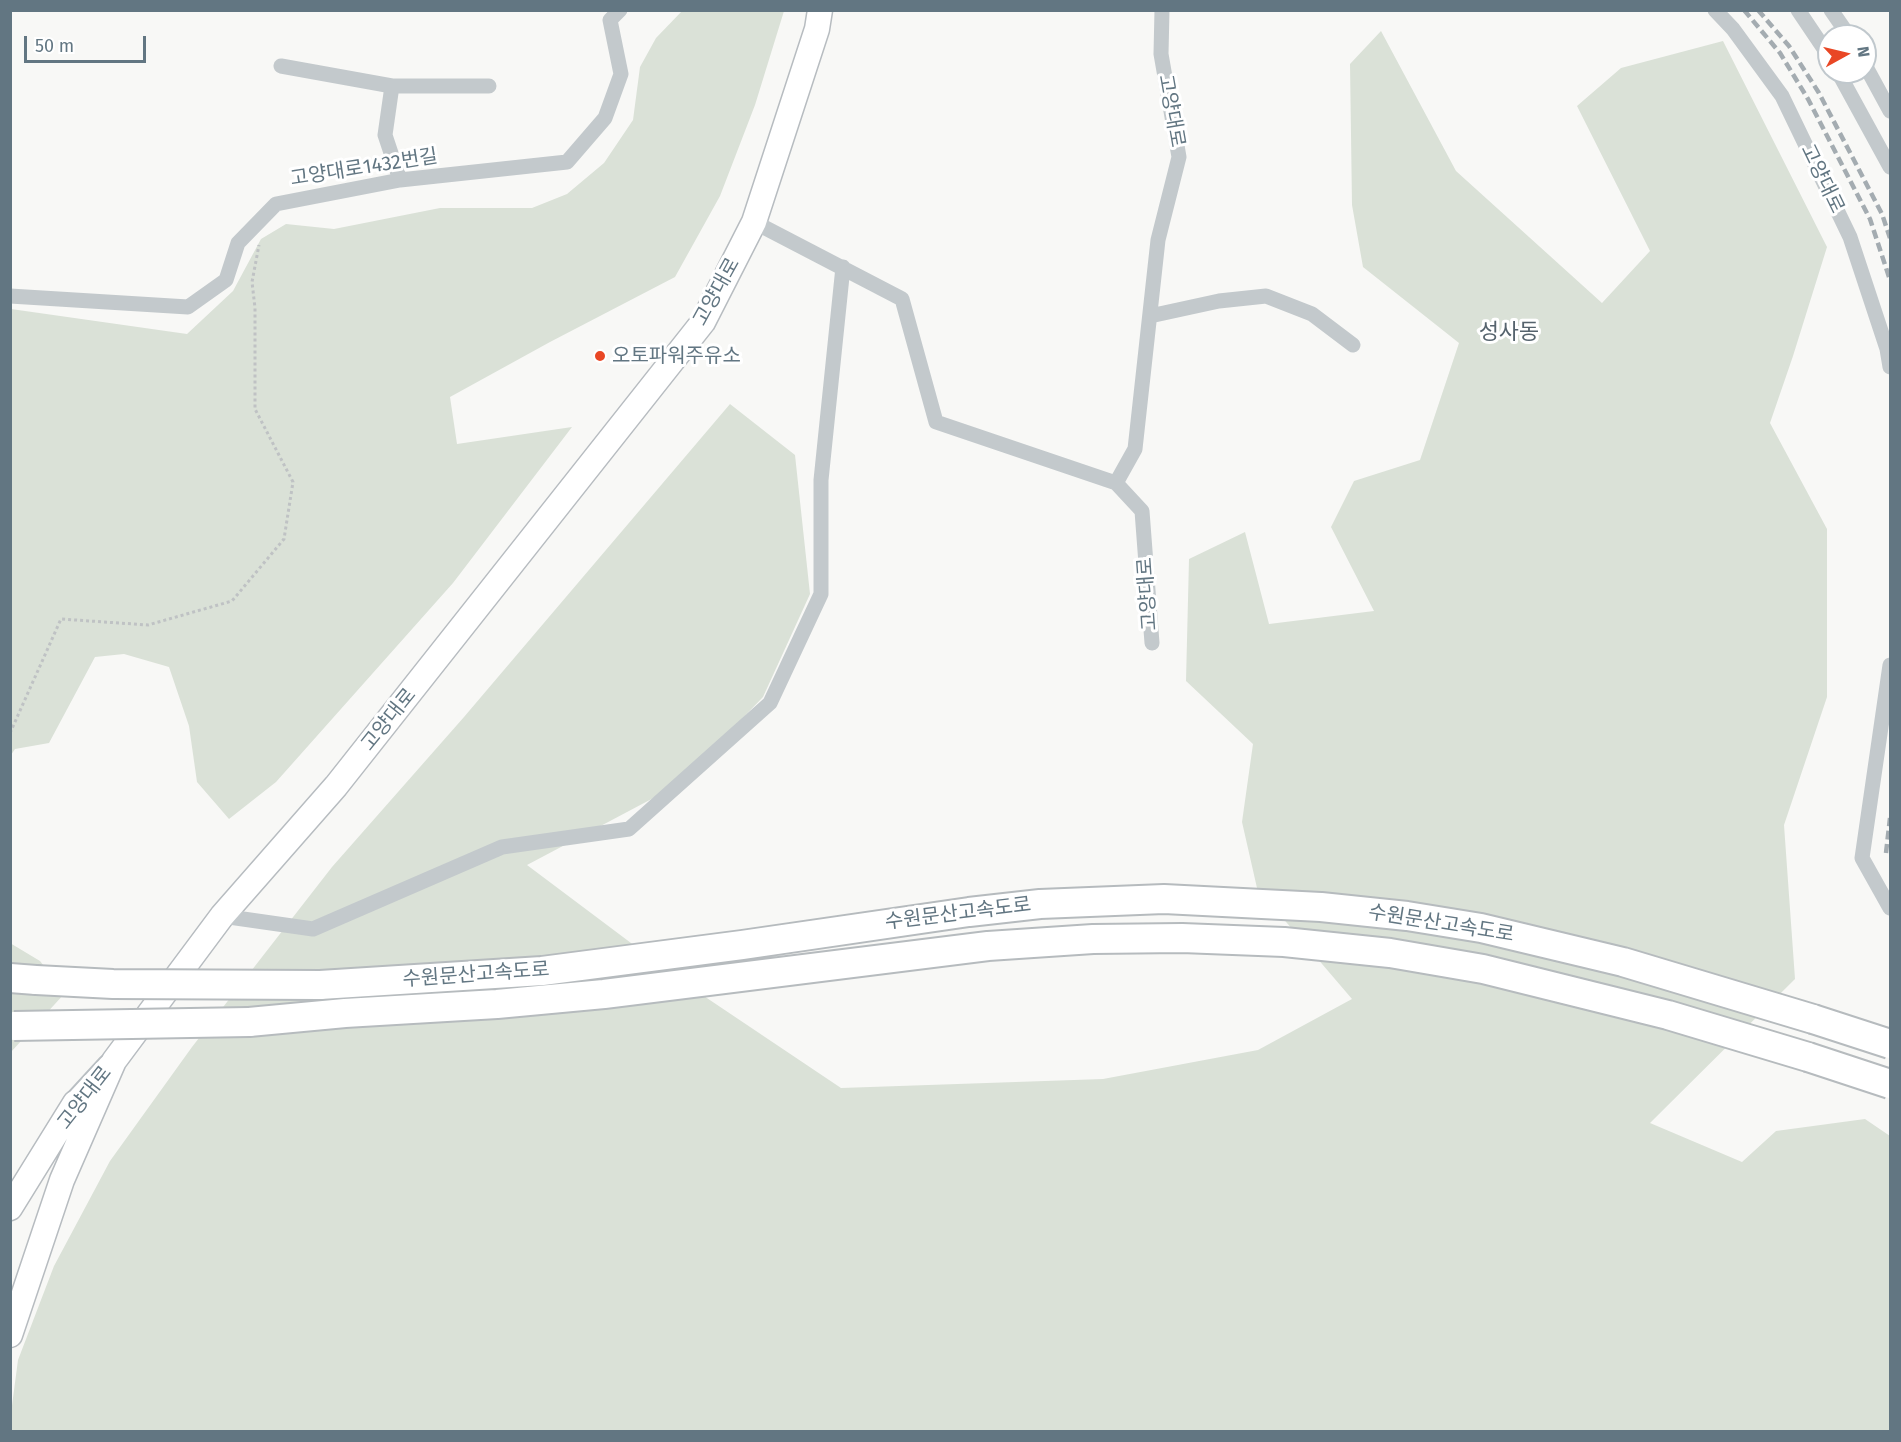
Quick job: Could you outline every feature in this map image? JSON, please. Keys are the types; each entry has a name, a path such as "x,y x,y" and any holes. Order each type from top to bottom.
{"highway":[{"name":"수원문산고속도로","path":"23,979 113,984 320,985 542,971 969,912 1040,904 1164,899 1321,907 1407,915 1481,928 1623,962 1890,1044"},
{"name":"수원문산고속도로","path":"12,1026 249,1022 345,1013 497,1004 604,994 988,946 1093,939 1182,938 1284,942 1390,953 1483,969 1668,1015 1890,1083"}],"main road":[{"name":"고양대로","path":"10,1208 75,1103 114,1061 222,916 336,786 703,322 754,222 817,29 820,10"},
{"path":"10,1335 62,1180 114,1061"},
{"path":"10,1182 75,1103"}],"street":[{"name":"고양대로1432번길","path":"10,297 188,307 226,280 238,243 276,204 400,180 567,162 605,118 621,74 610,20 620,10"},
{"name":"고양대로","path":"1116,483 1135,449 1158,240 1179,157 1161,54 1162,10"},
{"name":"고양대로","path":"1715,10 1782,96 1850,237 1887,349 1890,367"},
{"path":"1798,10 1817,38"},
{"path":"1831,10 1841,24"},
{"path":"281,66 392,86 489,86"},
{"path":"1845,84 1890,168"},
{"path":"1875,84 1890,111"},
{"path":"392,86 385,135 400,180"},
{"path":"1866,122 1890,118"},
{"name":"고양대로","path":"754,222 902,299 936,422 1116,483 1142,512 1152,643"},
{"path":"222,916 313,928 502,847 629,829 770,703 821,594 821,480 843,267"},
{"path":"1150,316 1219,301 1266,296 1312,314 1353,345"},
{"path":"1890,665 1862,858 1890,908"}],"path":[{"path":"10,733 61,619 148,625 232,601 285,539 293,482 255,409 255,309 252,282 265,215"}],"shaded area":[{"path":"682,11 784,11 755,105 720,196 675,277 450,397 457,444 572,427 453,583 276,782 229,819 197,782 189,726 169,667 124,654 95,657 49,743 15,749 11,755 11,309 187,334 233,291 261,239 286,224 334,229 440,208 532,208 567,194 604,163 633,120 640,67 656,38"},
{"path":"1381,31 1456,171 1602,303 1650,251 1577,106 1621,68 1723,41 1827,247 1770,423 1827,529 1827,697 1784,825 1795,979 1650,1123 1742,1162 1776,1131 1865,1119 1890,1136 1890,1431 11,1432 11,1413 18,1360 54,1266 110,1161 192,1047 332,867 464,717 730,404 795,455 810,594 763,697 678,785 527,865 683,982 841,1088 1103,1079 1258,1050 1352,999 1257,888 1242,822 1253,744 1186,681 1189,559 1245,532 1269,624 1374,611 1331,527 1354,481 1420,460 1459,343 1363,267 1352,205 1350,64"},
{"path":"10,943 40,961 65,993 11,1052"}],"railway":[{"path":"1744,10 1780,53 1808,99 1870,219 1890,280"},
{"path":"1758,10 1789,46 1819,93 1882,214 1890,238"},
{"path":"1886,853 1890,818"}],"place":[{"name":"오토파워주유소","path":"600,356"}],"district":[{"name":"성사동","path":"1509,333"}]}
